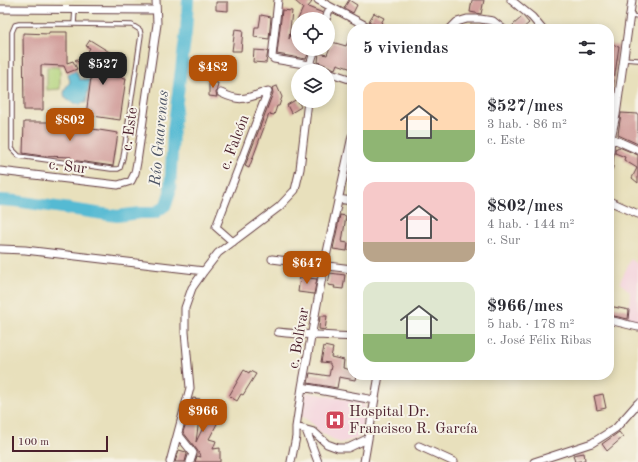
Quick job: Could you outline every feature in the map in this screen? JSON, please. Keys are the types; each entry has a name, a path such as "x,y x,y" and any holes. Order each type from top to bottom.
{"street":[{"name":"c. Este","path":"131,180 135,173 137,162 157,24 156,0"},
{"path":"278,0 271,54 272,57 278,60 294,64"},
{"path":"318,0 362,24"},
{"path":"512,0 538,24"},
{"path":"614,122 632,0"},
{"path":"328,12 330,7"},
{"path":"0,9 156,10"},
{"path":"455,24 467,19 480,19 493,21 497,24"},
{"path":"335,74 347,78"},
{"name":"c. Falcón","path":"221,93 243,100 268,91 216,227 233,242"},
{"path":"170,462 190,388 185,332 185,308 192,288 218,253 279,207 295,190 300,169 308,108"},
{"path":"614,139 638,150"},
{"name":"c. Bolívar","path":"291,462 296,437 302,387 324,266 347,158"},
{"name":"c. Sur","path":"0,171 118,185 131,180"},
{"path":"338,199 347,200"},
{"path":"614,203 638,214"},
{"path":"0,249 25,250 204,271"},
{"path":"272,259 347,268"},
{"path":"614,321 638,328"},
{"path":"278,332 347,337"},
{"path":"364,462 378,380"},
{"path":"302,387 374,400"},
{"path":"534,462 592,443 616,428 638,403"},
{"path":"296,427 314,432 327,444 338,448 348,448 367,439"},
{"path":"306,430 318,462"},
{"path":"178,434 193,453 190,462"},
{"path":"419,446 454,462"}],"lane":[{"path":"74,24 75,9"},
{"path":"630,16 638,17"},
{"path":"19,24 74,24 132,26 140,30 141,35 122,165 118,169 19,156 12,149 12,28 14,25 19,24"},
{"path":"624,59 638,60"}],"shaded area":[{"path":"631,259 638,264 638,323 627,320 630,292 620,282"},
{"name":"Hospital Dr. Francisco R. García","path":"306,392 362,402 366,407 359,438 340,443 318,431 314,425 302,416"}],"green space":[{"path":"47,67 60,67 60,89 47,90"}],"water":[{"path":"76,71 80,80 90,80 86,103 82,103 81,105 71,102 65,98 64,95 66,87 70,82 68,74"}],"building":[{"path":"294,0 308,0 312,2 308,7 320,12 301,12 303,8"},
{"path":"349,0 357,5 353,13 344,8"},
{"path":"472,0 484,0 481,14 470,12"},
{"path":"216,2 228,2 228,11 216,10"},
{"path":"282,10 292,11 289,39 291,35 291,56 307,56 306,59 277,54"},
{"path":"374,13 384,18 381,24 374,24 369,21"},
{"path":"261,15 271,17 269,39 254,37 255,27 259,27"},
{"path":"523,16 529,23 528,24 514,24"},
{"path":"235,29 243,30 241,51 232,51"},
{"path":"49,32 67,32 67,63 73,61 77,69 67,73 64,66 41,65 41,76 43,76 43,110 24,110 23,33 49,34"},
{"path":"90,40 111,53 108,59 104,56 98,67 102,69 99,75 126,78 120,120 86,115 92,70 75,60 80,56 84,58 90,48 86,46"},
{"path":"335,43 346,46 347,44 347,67 337,64 335,69 335,64 323,64 318,62 319,56 335,56"},
{"path":"614,45 619,46 614,81"},
{"path":"254,50 268,51 266,63 253,62"},
{"path":"209,82 218,83 216,93 217,97 209,96"},
{"path":"277,86 282,97 279,106 277,106 274,115 269,114 249,168 245,166 273,93 272,88"},
{"path":"291,103 291,108 299,108 291,113 287,105"},
{"path":"621,113 638,114 638,144 618,135"},
{"path":"24,122 67,122 67,125 118,133 113,166 71,160 71,157 42,156 23,153"},
{"path":"619,147 638,155 638,183 632,178 637,168 624,160 625,157 615,153 615,149"},
{"path":"340,215 346,216 342,242 347,243 347,251 333,249"},
{"path":"330,273 345,275 343,289 334,288 335,286 328,285"},
{"path":"300,277 317,279 314,294 298,292"},
{"path":"614,307 629,310 628,319 614,316"},
{"path":"320,316 327,316 325,330 319,329"},
{"path":"324,346 333,348 331,357 344,360 343,368 347,369 347,378 339,377 337,388 308,383 310,373 329,376 331,366 330,363 321,362"},
{"path":"244,370 249,373 250,371 256,374 243,395 241,394 237,401 229,396"},
{"path":"603,394 606,408 597,410 594,396"},
{"path":"193,398 200,399 196,442 214,405 221,408 218,414 221,416 209,439 216,441 213,449 220,448 220,462 195,462 197,456 201,457 183,432 187,423"},
{"path":"619,432 623,437 607,451 602,444"},
{"path":"179,450 186,452 187,454 185,462 175,462"},
{"path":"584,453 585,460 575,462 573,455"}],"waterway":[{"name":"Río Guarenas","path":"0,200 117,216 155,213 166,205 170,192 173,131 186,32 188,0"}],"place":[{"name":"Hospital Dr. Francisco R. García","path":"335,420"}]}
